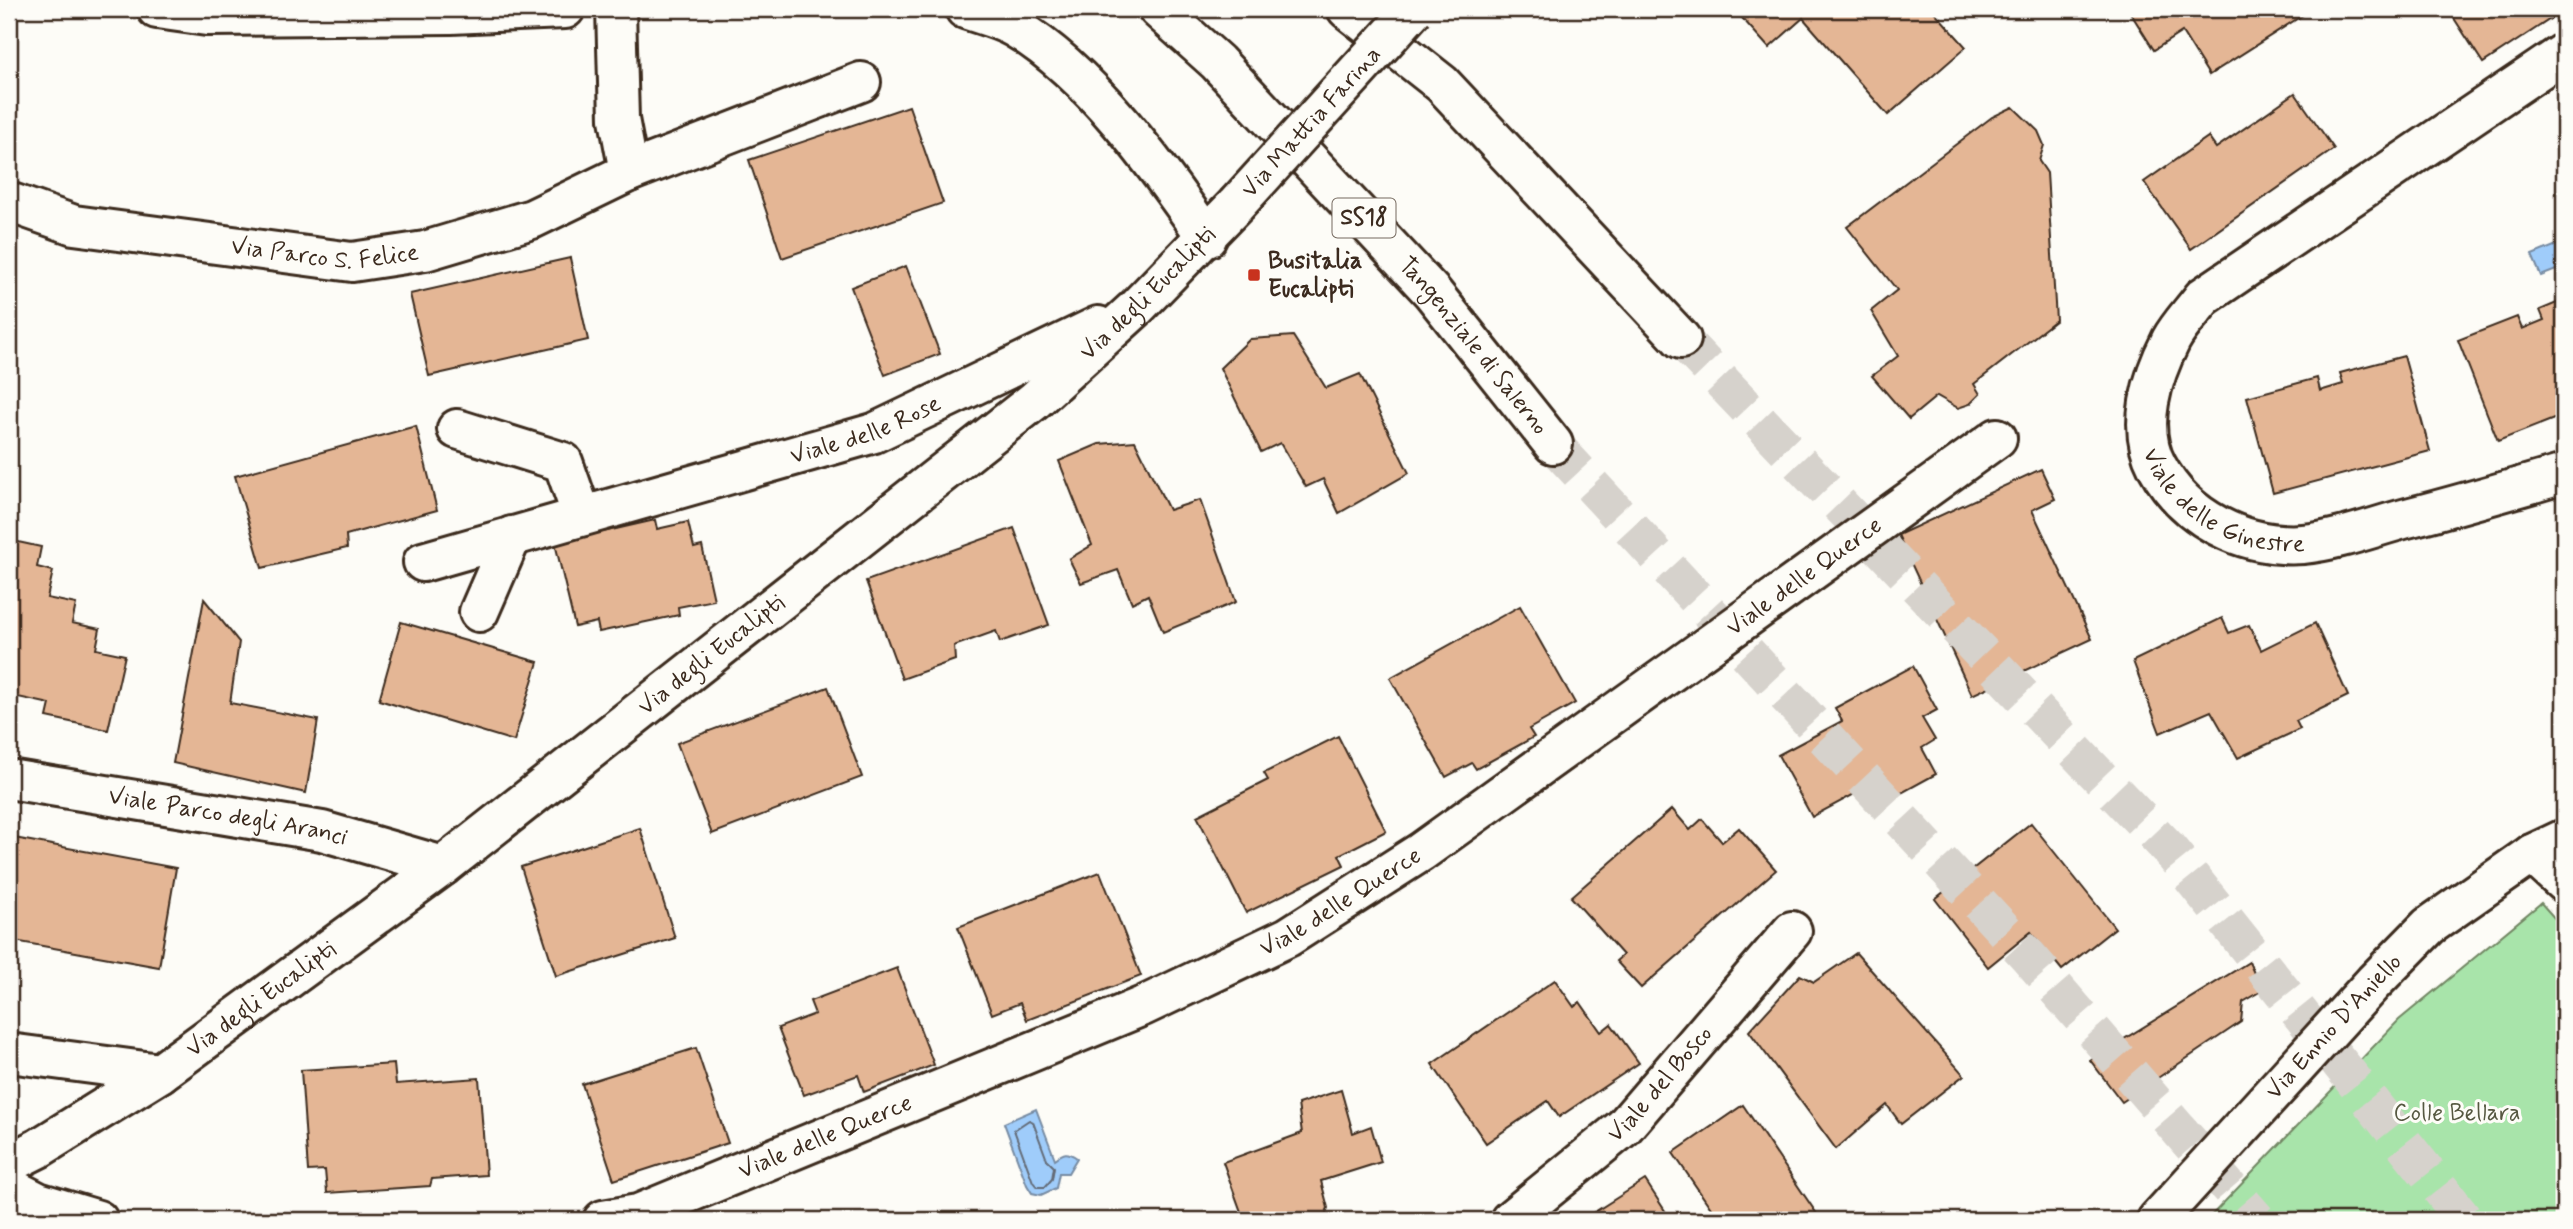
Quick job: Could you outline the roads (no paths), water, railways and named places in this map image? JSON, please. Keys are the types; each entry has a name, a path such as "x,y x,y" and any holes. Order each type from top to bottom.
{"main road":[{"path":"157,9 207,16 450,15 565,9"},
{"path":"616,9 619,119 629,172"},
{"path":"965,9 1014,27 1059,60 1151,158 1208,238"},
{"name":"Tangenziale di Salerno","path":"1158,9 1217,62 1432,292 1553,444"},
{"path":"1347,9 1442,84"},
{"path":"1383,9 1442,84 1681,339"},
{"name":"Via Mattia Farina","path":"1236,205 1414,9"},
{"name":"Viale delle Ginestre","path":"2564,53 2203,297 2172,338 2155,382 2146,417 2149,452 2163,478 2190,510 2221,529 2258,540 2303,544 2564,474"},
{"name":"Via Parco S. Felice","path":"9,202 74,225 352,262 425,251 532,219 629,172 860,82"},
{"name":"Via degli Eucalipti","path":"9,1163 39,1148 160,1073 443,866 1034,401 1135,309 1208,238 1236,205"},
{"name":"Viale delle Rose","path":"423,562 874,433 1135,309"},
{"path":"457,429 563,463 582,516"},
{"name":"Viale delle Querce","path":"603,1220 638,1214 1143,1006 1288,937 1421,852 1997,438"},
{"path":"479,612 512,536"},
{"name":"Viale Parco degli Aranci","path":"9,779 322,831 443,866"},
{"name":"Via Ennio D'Aniello","path":"2157,1220 2374,982 2429,926 2548,847 2564,883"},
{"name":"Viale del Bosco","path":"1510,1220 1625,1127 1792,931"},
{"name":"Via degli Eucalipti","path":"9,1053 160,1073"},
{"path":"9,1187 38,1202 97,1220"}],"water":[{"path":"2564,242 2564,267 2541,276 2532,255"},
{"path":"1036,1109 1055,1159 1066,1153 1077,1158 1068,1173 1059,1173 1056,1188 1041,1195 1032,1193 1027,1185 1004,1123"}],"tunnel":[{"path":"1681,339 2168,848 2465,1220"},
{"path":"1553,444 2028,956 2257,1220"}],"place":[{"name":"Busitalia Eucalipti","path":"1254,275"}],"park label":[{"name":"Colle Bellara","path":"2457,1113"}]}
